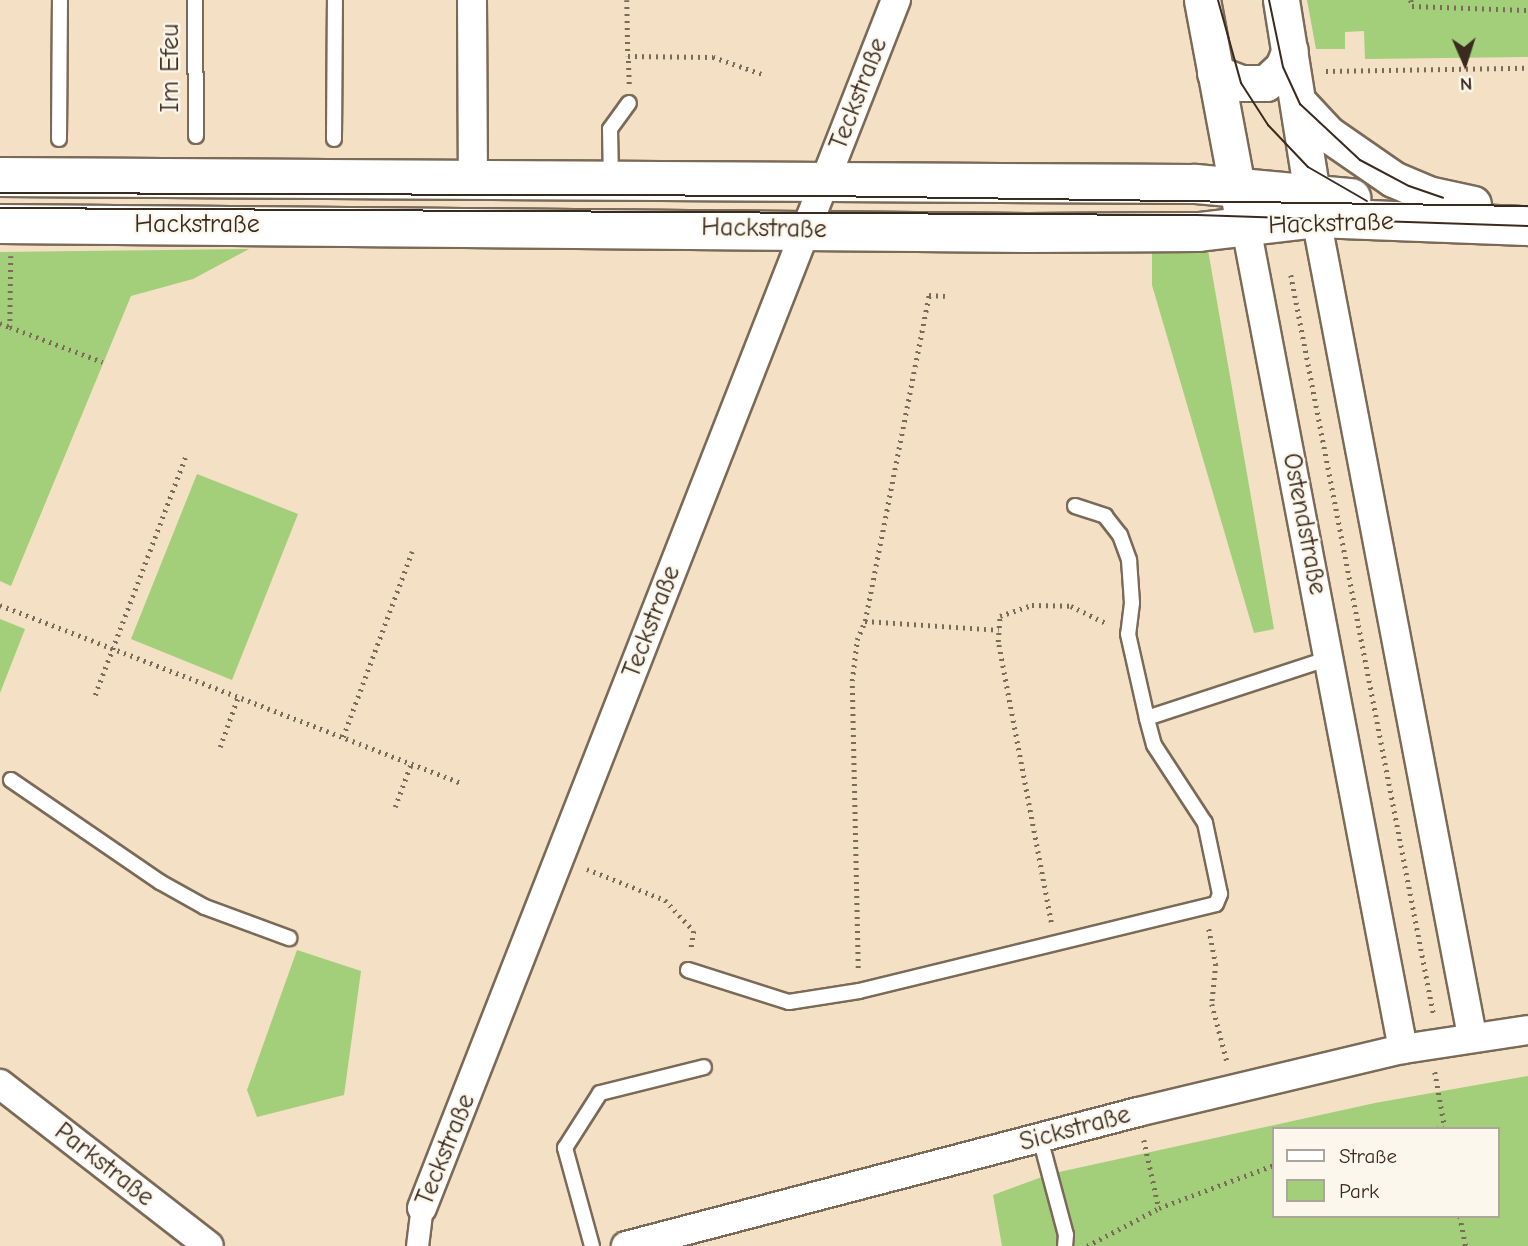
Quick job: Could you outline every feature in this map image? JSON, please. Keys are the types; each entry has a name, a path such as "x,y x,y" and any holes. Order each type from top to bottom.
{"main road":[{"name":"Hackstraße","path":"0,177 826,181 1235,187 1314,206 1528,226"},
{"name":"Hackstraße","path":"5,238 807,230 1199,232 1245,227 1314,206 1528,206"}],"street":[{"path":"472,0 473,181"},
{"name":"Teckstraße","path":"417,1246 422,1208 896,0"},
{"name":"Ostendstraße","path":"1202,0 1235,187 1330,658 1403,1049"},
{"path":"1281,0 1314,206 1472,1036"},
{"path":"1215,73 1241,83 1266,83 1283,67 1294,76 1328,134 1393,179 1428,194 1473,204"},
{"name":"Sickstraße","path":"626,1246 1234,1089 1403,1049 1472,1036 1528,1030"},
{"name":"Parkstraße","path":"0,1084 208,1246"}],"lane":[{"path":"59,139 60,0"},
{"name":"Im Efeu","path":"195,0 197,136"},
{"path":"334,139 335,0"},
{"path":"611,182 610,129 629,103"},
{"path":"688,970 789,1002 859,991 1216,904 1220,894 1205,823 1154,745 1147,718 1128,634 1132,603 1129,560 1120,535 1105,516 1075,506"},
{"path":"1147,718 1330,658"},
{"path":"11,780 160,882 205,907 289,938"},
{"path":"592,1246 565,1148 600,1093 704,1067"},
{"path":"1040,1138 1066,1236 1065,1246"}],"path":[{"path":"627,0 629,103"},
{"path":"1411,0 1412,6 1528,10"},
{"path":"628,56 713,57 762,74"},
{"path":"1294,76 1528,68"},
{"path":"5,238 10,327"},
{"path":"1291,275 1439,1042"},
{"path":"859,991 852,681 857,640 865,621 929,295 945,296"},
{"path":"0,323 103,362"},
{"path":"95,695 185,458"},
{"path":"343,738 412,551"},
{"path":"0,605 461,783"},
{"path":"1055,944 999,629 1000,616 1032,605 1071,606 1128,634"},
{"path":"865,621 999,629"},
{"path":"220,747 238,697"},
{"path":"395,807 411,764"},
{"path":"560,859 665,900 694,931 688,970"},
{"path":"1206,907 1216,964 1212,1004 1234,1089"},
{"path":"1391,984 1460,972"},
{"path":"1403,1049 1409,1074 1434,1069 1445,1127"},
{"path":"1146,1148 1159,1208"},
{"path":"1087,1246 1159,1208 1272,1166"},
{"path":"1460,1218 1466,1246"}],"green space":[{"path":"1307,0 1528,0 1528,57 1365,59 1364,31 1345,32 1345,49 1316,49"},
{"path":"249,249 193,279 131,296 11,586 0,581 0,252"},
{"path":"1208,250 1274,629 1254,633 1152,285 1152,252"},
{"path":"197,474 298,514 232,680 131,639"},
{"path":"0,619 25,629 0,693"},
{"path":"297,950 361,971 344,1095 257,1117 247,1090"},
{"path":"1528,1076 1528,1246 1002,1246 993,1195 1050,1174 1375,1103"}],"tram line":[{"path":"1218,0 1241,83 1268,125 1308,167 1367,201"},
{"path":"1269,0 1283,67 1300,104 1360,160 1409,186 1443,198"},
{"path":"0,193 821,196 1528,206"},
{"path":"0,208 1197,215 1528,226"}]}
